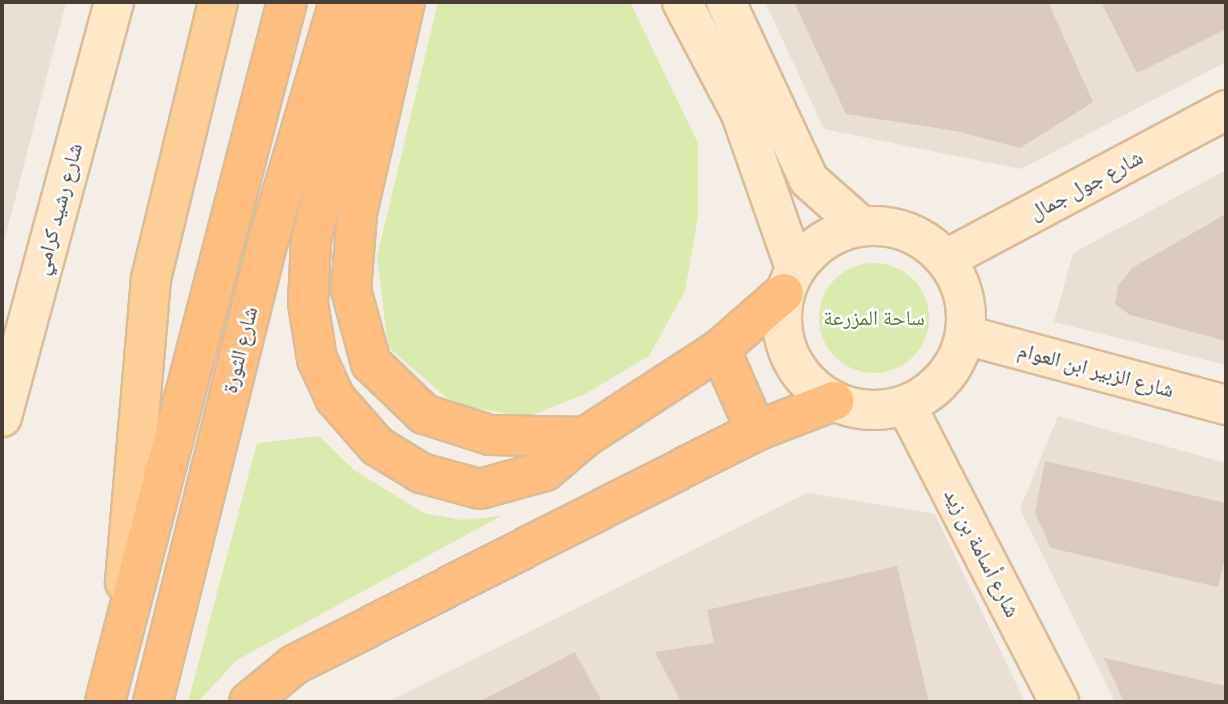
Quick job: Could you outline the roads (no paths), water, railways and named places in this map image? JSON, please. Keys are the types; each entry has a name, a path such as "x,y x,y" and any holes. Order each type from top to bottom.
{"highway":[{"name":"شارع الثورة","path":"105,702 118,662 287,2"},
{"name":"شارع الثورة","path":"153,702 269,237 339,2"},
{"path":"370,2 311,241 308,303 317,359 335,398 377,446 421,473 480,489 545,471 585,437 720,349 790,281"},
{"path":"405,2 357,214 351,290 371,362 424,414 489,435 585,437"},
{"path":"720,349 757,431"},
{"path":"249,702 294,666 757,431 834,401"},
{"path":"545,471 569,528"}],"main road":[{"name":"شارع رشيد كرامي","path":"2,417 114,2"},
{"path":"118,662 151,279 218,2"},
{"path":"682,2 741,114 790,281 781,318 785,344 813,387 834,401 881,410 906,405 933,389 954,365 965,335 963,295 946,259 922,239 902,231 860,226 835,234 790,281"},
{"path":"726,2 809,180 860,226"},
{"name":"شارع جول جمال","path":"946,259 1226,110"},
{"name":"شارع الزبير ابن العوام","path":"965,335 1226,405"},
{"name":"شارع أسامة بن زيد","path":"906,405 1059,702"}],"park label":[{"name":"ساحة المزرعة","path":"874,318"}]}
